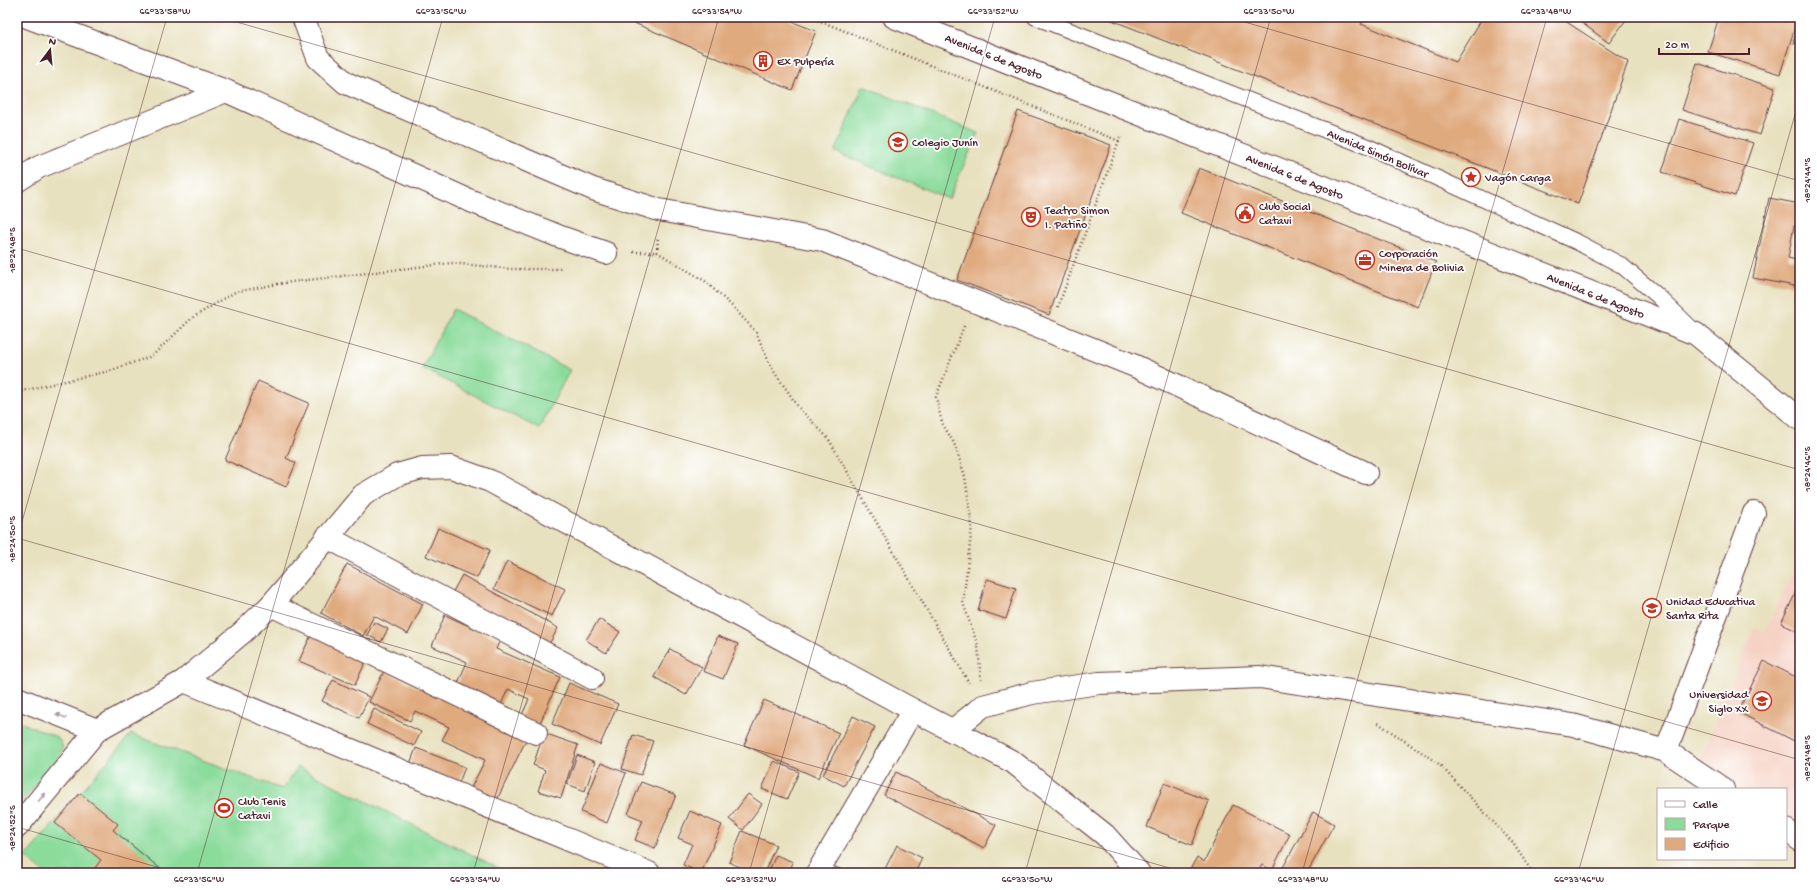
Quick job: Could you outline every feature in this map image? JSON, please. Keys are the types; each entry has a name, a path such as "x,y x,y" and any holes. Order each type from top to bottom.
{"street":[{"path":"27,17 226,91 466,200 597,250"},
{"path":"303,17 318,58 346,83 593,190 659,210 822,240 1135,366 1366,473"},
{"name":"Avenida 6 de Agosto","path":"894,17 1696,334 1800,419"},
{"path":"17,180 39,168 226,91"},
{"path":"17,826 97,730 184,681 243,632 271,605 364,495 397,475 422,468 451,467 490,481 952,731 1013,762 1105,836 1140,873"},
{"path":"1666,751 1754,513"},
{"path":"327,537 592,678"},
{"path":"271,605 536,733"},
{"path":"952,731 983,706 1032,693 1099,683 1260,677 1573,724 1666,751 1722,788"},
{"path":"184,681 649,873"},
{"path":"17,698 97,730"},
{"path":"817,873 913,710"},
{"path":"1787,831 1800,840"}],"lane":[{"name":"Avenida Simón Bolívar","path":"1035,17 1371,148 1576,242 1621,265 1658,296 1696,334"}],"path":[{"path":"810,17 1119,142"},
{"path":"1048,332 1131,110"},
{"path":"17,392 110,371 152,356 192,318 235,292 283,283 451,263 512,269 558,269 597,250"},
{"path":"657,252 705,281 733,307 756,332 770,367 799,408 828,438 903,571 983,706"},
{"path":"973,302 936,397 942,423 954,443 965,476 972,526 963,603 978,646 983,706"},
{"path":"1372,720 1439,764 1512,842 1533,873"}],"shaded area":[{"name":"Universidad Siglo XX","path":"1800,555 1800,823 1787,816 1787,788 1732,788 1696,770 1754,627 1765,632"}],"green space":[{"path":"863,86 978,133 949,199 835,152"},
{"path":"453,309 570,370 539,429 422,368"},
{"path":"17,721 57,737 63,746 59,758 17,807"},
{"name":"Club Tenis Catavi","path":"131,734 282,789 298,767 508,873 45,873 25,857"}],"building":[{"name":"Ex Pulpería","path":"620,17 780,17 816,31 792,90"},
{"path":"1104,17 1366,17 1361,24 1456,62 1483,17 1559,17 1628,62 1578,204"},
{"path":"1574,17 1628,17 1609,43"},
{"path":"1719,17 1784,17 1797,21 1780,74 1708,52"},
{"path":"1800,25 1800,45 1793,43"},
{"path":"1697,63 1775,88 1760,135 1682,110"},
{"path":"1018,111 1111,145 1049,315 957,280"},
{"path":"1679,119 1753,143 1735,196 1662,172"},
{"path":"1199,168 1436,262 1418,307 1181,213"},
{"path":"1769,198 1800,204 1800,227 1794,226 1788,258 1800,261 1800,287 1753,278"},
{"path":"258,381 309,403 286,458 296,463 286,487 225,460"},
{"path":"438,528 490,550 477,578 426,556"},
{"path":"507,561 565,589 552,616 494,589"},
{"path":"347,564 423,604 408,634 374,616 363,636 321,613"},
{"path":"462,575 558,628 546,650 450,597"},
{"path":"987,579 1016,588 1006,619 978,610"},
{"path":"1800,584 1800,633 1781,623"},
{"path":"445,615 500,640 496,649 560,677 537,730 519,722 529,699 508,689 499,709 455,690 467,662 432,646"},
{"path":"599,619 620,632 606,653 586,640"},
{"path":"374,622 388,629 381,642 367,635"},
{"path":"313,631 368,656 355,685 299,661"},
{"path":"718,636 738,644 723,679 703,671"},
{"path":"670,649 702,667 686,695 654,677"},
{"path":"1764,661 1800,679 1800,744 1738,712"},
{"path":"384,671 526,740 495,804 469,792 485,760 442,740 449,727 415,711 410,721 369,702"},
{"path":"333,680 369,697 359,718 322,701"},
{"path":"569,683 618,704 600,745 552,724"},
{"path":"764,700 839,733 818,778 744,745"},
{"path":"374,709 421,732 414,746 367,724"},
{"path":"853,716 875,727 844,786 823,775"},
{"path":"544,733 578,745 561,798 538,791 545,770 533,765"},
{"path":"633,735 653,741 641,775 622,769"},
{"path":"416,748 465,767 457,788 408,769"},
{"path":"577,755 595,762 585,791 567,784"},
{"path":"774,761 799,772 787,799 762,789"},
{"path":"601,763 626,773 607,823 581,812"},
{"path":"896,772 996,825 984,848 884,795"},
{"path":"641,782 676,795 655,848 635,840 643,820 628,814"},
{"path":"1164,783 1209,801 1192,845 1147,827"},
{"path":"80,793 118,824 113,830 162,870 160,873 91,873 101,860 55,823"},
{"path":"748,794 762,804 743,830 729,819"},
{"path":"1233,805 1290,834 1272,870 1262,865 1257,873 1188,873 1197,857 1204,862"},
{"path":"690,811 722,825 701,873 683,865 692,844 678,838"},
{"path":"1313,812 1334,824 1307,873 1280,873"},
{"path":"742,831 776,845 764,873 738,873 740,867 729,862"},
{"path":"897,845 922,858 915,873 883,873"},
{"path":"776,855 793,862 789,873 768,873"},
{"path":"828,864 849,873 824,873"}],"place":[{"name":"Ex Pulpería","path":"763,61"},
{"name":"Colegio Junín","path":"898,142"},
{"name":"Vagón Carga","path":"1471,177"},
{"name":"Club Social Catavi","path":"1245,213"},
{"name":"Teatro Simon I. Patiño","path":"1031,217"},
{"name":"Corporación Minera de Bolivia","path":"1365,260"},
{"name":"Unidad Educativa Santa Rita","path":"1652,608"},
{"name":"Universidad Siglo XX","path":"1762,701"},
{"name":"Club Tenis Catavi","path":"224,808"}]}
